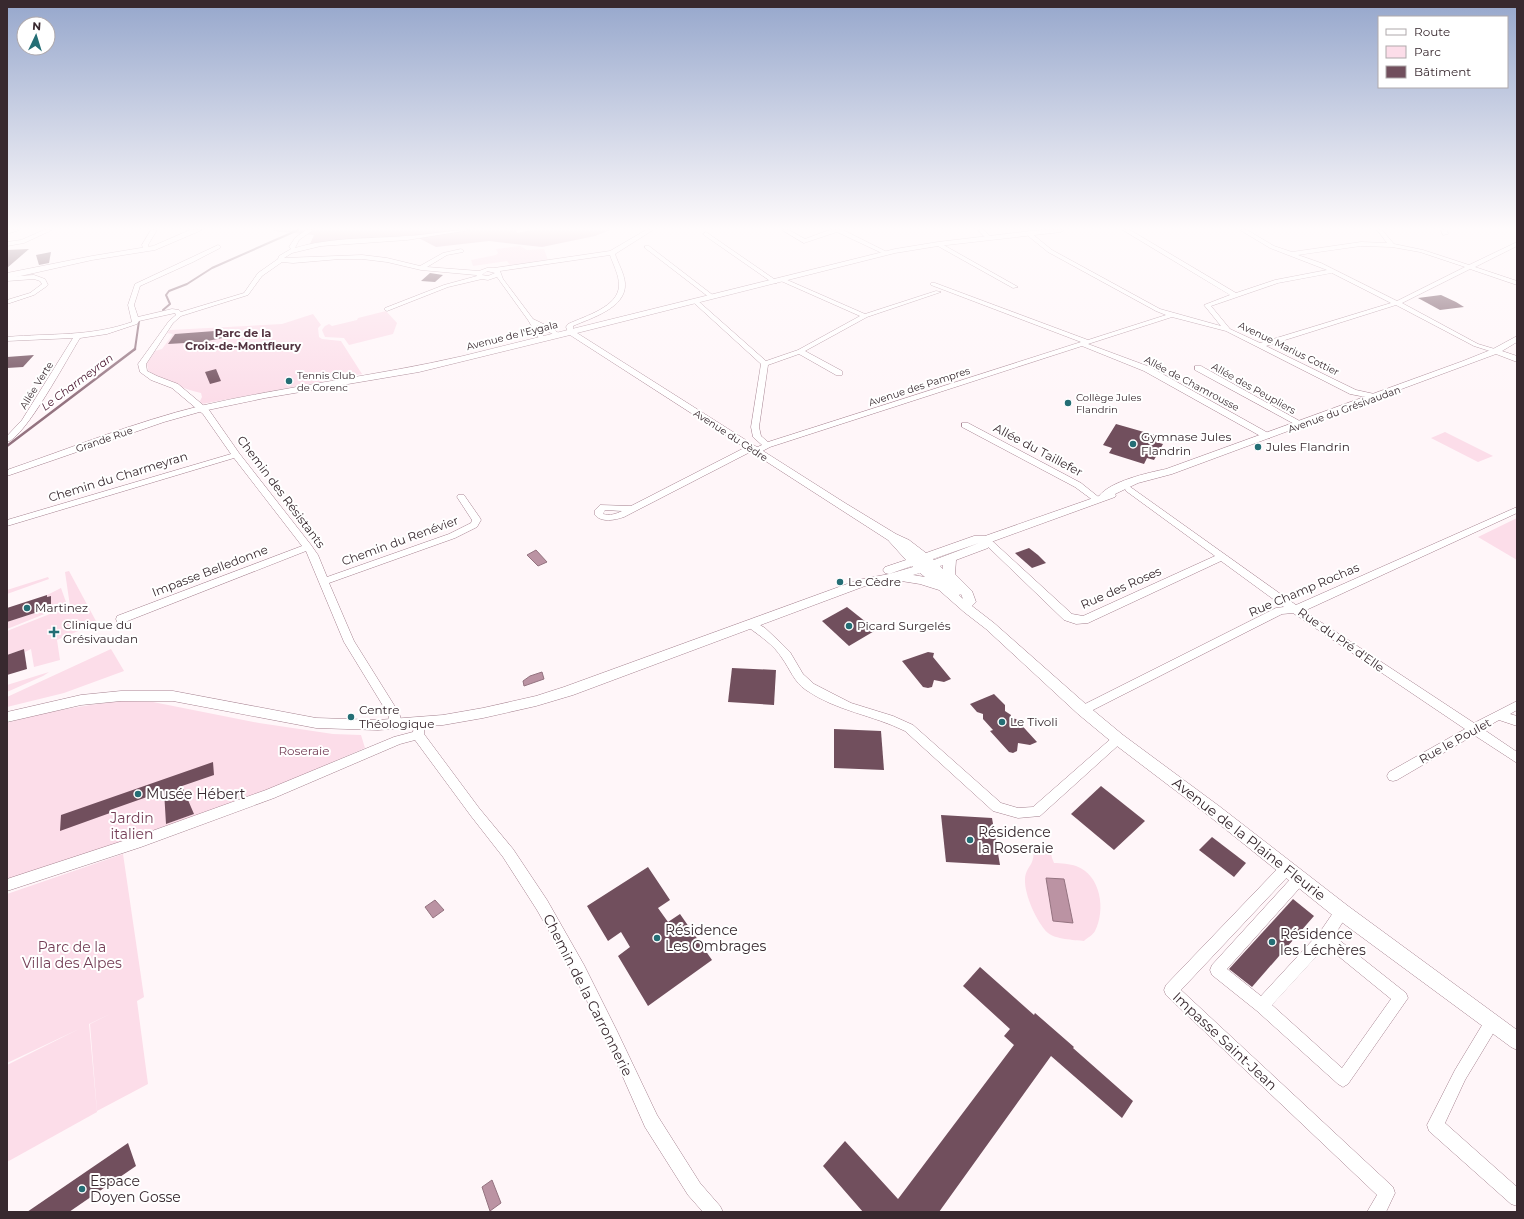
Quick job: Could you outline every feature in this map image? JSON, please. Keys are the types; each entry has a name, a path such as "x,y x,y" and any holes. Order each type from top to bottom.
{"street":[{"path":"7,302 32,294 41,287"},
{"path":"136,287 131,305 136,320"},
{"path":"7,338 27,336 78,336 116,330 135,323 136,320 172,311 177,312 179,315 246,294 252,287"},
{"path":"387,309 444,287"},
{"path":"507,287 531,320 542,339"},
{"path":"571,332 569,327 570,325 604,310 619,296 622,287"},
{"path":"699,287 712,297"},
{"name":"Avenue de l'Eygala","path":"198,406 419,369 754,287"},
{"path":"799,287 865,316"},
{"path":"940,287 1085,343"},
{"name":"Avenue Marius Cottier","path":"1116,287 1158,310 1214,327 1226,327 1259,346 1353,392 1376,397"},
{"path":"1222,287 1236,295"},
{"path":"1226,327 1208,307 1209,304 1260,287"},
{"path":"1365,287 1476,345 1517,359"},
{"path":"1259,346 1397,303 1430,287"},
{"path":"765,364 800,351 865,316 938,292"},
{"path":"695,301 765,364"},
{"name":"Chemin des Résistants","path":"179,315 171,322 142,364 144,372 154,378 175,386 206,412 236,455 308,547 313,555 349,642 393,713 395,719 394,724"},
{"name":"Avenue des Pampres","path":"632,509 767,445 1172,315"},
{"path":"531,320 550,329 558,335"},
{"name":"Avenue du Cèdre","path":"571,332 892,537 897,544 923,562"},
{"name":"Allée Verte","path":"7,440 14,435 25,421 78,336"},
{"name":"Avenue du Grésivaudan","path":"1101,498 1115,489 1131,482 1168,472 1360,403 1496,351 1517,338"},
{"name":"Allée de Chamrousse","path":"1085,343 1146,369 1267,436"},
{"path":"800,351 839,373"},
{"path":"765,364 755,427 757,437 767,445"},
{"name":"Allée des Peupliers","path":"1198,368 1301,424"},
{"path":"1353,392 1360,403"},
{"name":"Grande Rue","path":"7,473 198,406"},
{"name":"Allée du Taillefer","path":"966,425 1101,498"},
{"name":"Chemin du Charmeyran","path":"7,523 236,455"},
{"name":"Avenue du Grésivaudan","path":"874,579 892,577 978,539 986,540 1164,476 1168,472"},
{"name":"Rue du Pré d'Elle","path":"1129,489 1282,600 1517,758"},
{"name":"Chemin du Renévier","path":"324,582 452,536 474,525 477,520 461,497"},
{"name":"Rue Champ Rochas","path":"1082,710 1199,653 1280,611 1301,608 1517,510"},
{"name":"Avenue du Grésivaudan","path":"874,579 881,573 923,562 951,558 984,545 986,540"},
{"name":"Rue des Roses","path":"986,540 1068,617 1076,620 1084,620 1222,557"},
{"name":"Impasse Belledonne","path":"122,619 308,547"},
{"name":"Avenue de la Plaine Fleurie","path":"951,558 949,575 968,594 970,602"},
{"name":"Avenue de la Plaine Fleurie","path":"923,562 946,590 973,615 990,626 1082,710 1214,811 1342,912 1517,1042"},
{"name":"Avenue de la Plaine Fleurie","path":"923,562 980,610 990,626"},
{"name":"Avenue de la Plaine Fleurie","path":"892,577 921,580 946,590"},
{"path":"157,698 224,713 301,727 346,731 417,729 485,718 524,708 536,701 568,691 874,579"},
{"path":"752,624 772,640 785,654 794,670 809,687 856,710 886,717 909,728 997,807 1018,813 1036,812 1118,739"},
{"path":"7,717 81,700 121,696 157,698 173,696 316,723 351,725 394,724 417,729"},
{"name":"Rue le Poulet","path":"1393,776 1517,706"},
{"path":"1499,716 1517,721"},
{"path":"7,886 157,836 270,794 398,740 417,729"},
{"name":"Chemin de la Carronnerie","path":"417,729 475,812 508,854 542,905 579,970 651,1120 694,1189 714,1212"},
{"name":"Impasse Saint-Jean","path":"1287,868 1171,990 1387,1193 1376,1212"},
{"path":"1300,878 1217,970 1262,1006 1343,1079 1401,998 1325,936"},
{"path":"1262,1006 1325,936 1342,912"},
{"path":"1492,1022 1460,1075 1435,1125 1517,1198"}],"green space":[{"path":"386,311 397,323 393,334 349,345 344,338 325,337 322,330 329,324 332,326"},
{"path":"313,314 321,325 318,328 319,337 322,339 341,341 362,374 202,404 200,401 202,397 201,393 173,384 148,370 147,363 155,351 162,349 173,334 167,333 170,330 282,324"},
{"path":"1445,432 1493,456 1478,462 1431,438"},
{"path":"1517,518 1517,560 1478,537"},
{"path":"69,571 97,623 57,640 60,660 34,667 31,649 25,652 24,649 7,655 7,631 70,606 65,572"},
{"path":"48,577 49,579 7,594 7,590"},
{"path":"61,588 67,605 7,629 7,622 47,609 51,606 51,596 47,597 47,595"},
{"path":"111,649 124,671 64,693 7,707 7,697"},
{"path":"49,672 43,676 7,692 7,685"},
{"path":"119,701 153,702 259,723 333,734 361,735 365,748 268,790 7,883 7,723 63,710"},
{"path":"1040,843 1049,844 1054,863 1076,866 1091,877 1096,885 1100,904 1098,923 1094,932 1084,941 1065,939 1051,935 1044,928 1032,908 1025,885 1025,879 1033,858 1033,847 1041,848"},
{"name":"Parc de la Villa des Alpes","path":"123,854 144,997 137,1001 148,1084 97,1111 90,1024 110,1014 89,1024 97,1112 7,1162 7,1065 79,1029 7,1063 7,894"}],"shaded area":[{"path":"536,550 547,562 538,566 527,555"},
{"path":"542,672 544,679 524,686 523,681 530,676"},
{"path":"1046,878 1064,879 1073,923 1053,921"},
{"path":"435,900 444,910 433,918 425,907"},
{"path":"492,1180 501,1203 490,1211 482,1187"}],"building":[{"path":"1441,295 1464,307 1440,310 1418,298"},
{"path":"228,330 228,337 202,342 168,344 175,334"},
{"path":"34,355 23,367 7,368 7,357"},
{"path":"216,369 221,381 210,384 205,372"},
{"name":"Gymnase Jules Flandrin","path":"1116,424 1158,436 1156,442 1163,444 1154,460 1147,458 1144,464 1109,453 1112,448 1103,445"},
{"path":"1029,548 1046,563 1032,568 1015,553"},
{"name":"Martinez","path":"47,595 47,597 51,596 51,606 47,607 47,609 7,622 7,608"},
{"name":"Picard Surgelés","path":"847,607 876,630 849,646 822,621"},
{"path":"24,649 27,669 7,675 7,655"},
{"path":"928,652 934,653 933,657 951,679 944,682 934,680 932,687 928,688 923,687 902,661"},
{"path":"732,668 776,670 774,705 728,702"},
{"name":"Le Tivoli","path":"994,694 1005,705 1005,711 1011,715 1010,718 1016,719 1037,742 1030,745 1018,743 1017,751 1013,753 1009,752 990,731 993,730 983,719 983,714 977,712 970,704"},
{"path":"834,729 881,731 884,770 834,768"},
{"name":"Musée Hébert","path":"213,762 214,775 182,786 194,814 166,824 164,791 110,810 110,813 60,831 61,815"},
{"name":"Résidence la Roseraie","path":"1101,786 1145,821 1114,850 1071,814"},
{"name":"Résidence la Roseraie","path":"941,815 992,818 1000,865 946,862"},
{"path":"1212,837 1246,863 1234,877 1199,850"},
{"name":"Résidence Les Ombrages","path":"648,867 670,900 658,908 668,922 680,914 712,960 648,1006 618,956 630,947 621,932 608,941 587,906"},
{"name":"Résidence les Léchères","path":"1293,899 1314,916 1252,987 1229,969"},
{"path":"980,967 1034,1015 1035,1013 1074,1047 1073,1048 1133,1101 1122,1118 1051,1056 939,1212 863,1212 823,1166 845,1141 898,1199 1014,1045 1004,1036 1010,1029 963,986"},
{"name":"Espace Doyen Gosse","path":"128,1143 136,1166 69,1212 27,1212"}],"waterway":[{"name":"Le Charmeyran","path":"163,310 170,304 166,295 169,291 180,287"},
{"name":"Le Charmeyran","path":"135,349 139,321"},
{"name":"Le Charmeyran","path":"7,446 135,349"}],"place":[{"name":"Tennis Club de Corenc","path":"289,381"},
{"name":"Collège Jules Flandrin","path":"1068,403"},
{"name":"Gymnase Jules Flandrin","path":"1133,444"},
{"name":"Jules Flandrin","path":"1258,447"},
{"name":"Le Cèdre","path":"840,582"},
{"name":"Martinez","path":"27,608"},
{"name":"Picard Surgelés","path":"849,626"},
{"name":"Clinique du Grésivaudan","path":"54,632"},
{"name":"Centre Théologique","path":"351,717"},
{"name":"Le Tivoli","path":"1002,722"},
{"name":"Musée Hébert","path":"138,794"},
{"name":"Résidence la Roseraie","path":"970,840"},
{"name":"Résidence Les Ombrages","path":"657,938"},
{"name":"Résidence les Léchères","path":"1272,942"},
{"name":"Espace Doyen Gosse","path":"82,1189"}],"district":[{"name":"Parc de la Croix-de-Montfleury","path":"243,339"}],"park label":[{"name":"Roseraie","path":"304,751"},
{"name":"Jardin italien","path":"132,826"}]}
